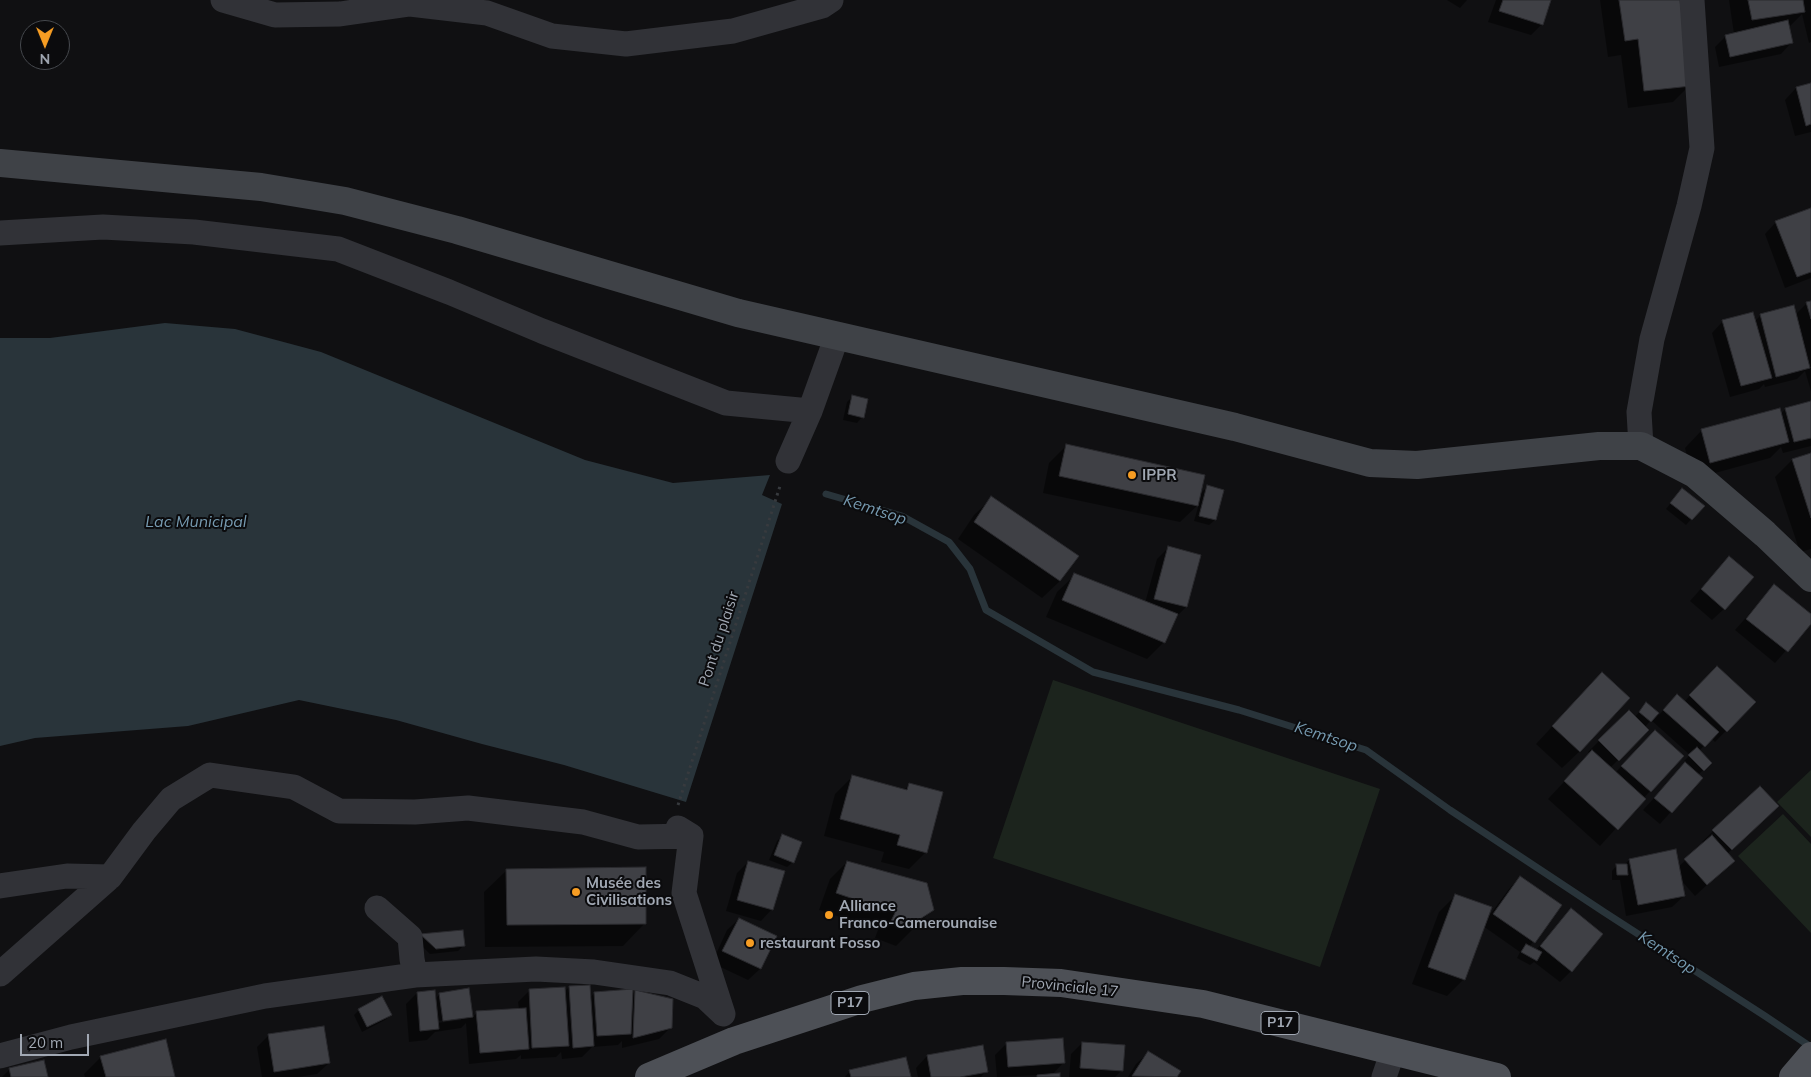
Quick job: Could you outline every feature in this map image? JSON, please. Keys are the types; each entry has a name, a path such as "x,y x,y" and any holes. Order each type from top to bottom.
{"main road":[{"path":"0,163 261,187 345,201 466,233 738,313 1235,427 1370,464 1416,465 1599,446 1641,446 1695,474 1765,534 1811,578"},
{"name":"Provinciale 17","path":"649,1077 734,1041 862,999 914,986 962,981 1061,983 1203,1004 1497,1077"}],"street":[{"path":"223,0 275,15 340,14 410,4 487,13 552,36 626,44 733,31 822,6 831,0"},
{"path":"1641,446 1640,412 1652,339 1689,206 1702,148 1692,0"},
{"path":"0,233 103,227 194,232 338,249 726,403 810,411"},
{"path":"788,461 810,411 837,336"},
{"path":"0,974 110,877 144,831 171,799 210,775 294,787 339,811 416,812 468,808 583,822 638,837 682,830 684,893 722,1012 734,1041"},
{"path":"0,886 67,876 110,877"},
{"path":"378,908 410,937 416,975"},
{"path":"0,1056 71,1037 265,996 416,975 536,969 594,972 670,983 705,997 722,1012"},
{"path":"1384,1077 1393,1051"}],"path":[{"name":"Pont du plaisir","path":"682,830 788,461"}],"shaded area":[{"path":"1053,680 1380,789 1320,967 993,858"},
{"path":"1811,770 1811,837 1777,802"},
{"path":"1783,814 1811,844 1811,933 1738,856"}],"water":[{"name":"Lac Municipal","path":"165,323 235,329 321,352 585,460 673,483 770,475 762,495 782,504 686,802 564,765 396,720 299,700 188,726 35,738 0,746 0,338 50,338"}],"building":[{"path":"1503,0 1551,0 1543,25 1499,11"},
{"path":"1619,0 1680,0 1691,86 1644,91 1638,39 1625,41"},
{"path":"1748,0 1803,0 1805,12 1752,20"},
{"path":"1788,20 1793,43 1730,57 1725,35"},
{"path":"1811,83 1811,124 1806,126 1796,87"},
{"path":"1811,208 1811,272 1797,277 1775,221"},
{"path":"1811,301 1811,319 1806,302"},
{"path":"1794,305 1810,368 1776,377 1760,314"},
{"path":"1753,312 1772,378 1741,386 1722,320"},
{"path":"852,395 868,399 864,418 848,414"},
{"path":"1811,401 1811,438 1794,442 1785,408"},
{"path":"1780,408 1789,442 1710,463 1701,429"},
{"name":"IPPR","path":"1066,444 1205,475 1198,506 1059,476"},
{"path":"1811,453 1811,518 1792,459"},
{"path":"1207,485 1224,490 1216,520 1199,516"},
{"path":"1682,488 1705,506 1692,520 1670,503"},
{"path":"991,496 1079,556 1060,581 974,522"},
{"path":"1168,546 1201,555 1187,607 1154,599"},
{"path":"1729,556 1754,577 1725,610 1701,589"},
{"path":"1074,573 1178,614 1165,643 1062,600"},
{"path":"1774,584 1811,614 1811,624 1788,652 1746,619"},
{"path":"1717,666 1756,702 1727,732 1689,695"},
{"path":"1602,672 1630,698 1580,752 1552,726"},
{"path":"1677,694 1719,732 1705,747 1663,710"},
{"path":"1646,702 1659,713 1651,722 1639,712"},
{"path":"1629,710 1649,730 1619,761 1598,740"},
{"path":"1655,730 1684,756 1651,792 1621,766"},
{"path":"1697,747 1712,763 1704,771 1688,755"},
{"path":"1592,750 1646,799 1618,830 1564,781"},
{"path":"1685,762 1703,778 1672,813 1654,798"},
{"path":"852,775 907,790 909,783 943,792 927,853 897,845 900,835 840,819"},
{"path":"1760,786 1779,806 1732,850 1712,830"},
{"path":"782,834 802,842 794,863 774,855"},
{"path":"1712,835 1735,861 1707,885 1684,859"},
{"path":"1676,849 1685,896 1638,905 1629,859"},
{"path":"748,861 785,871 773,910 737,900"},
{"path":"847,861 927,883 934,910 920,919 915,929 891,921 895,913 836,893"},
{"path":"1616,864 1627,864 1628,875 1617,875"},
{"name":"Musée des Civilisations","path":"646,867 646,924 507,925 506,869"},
{"path":"1520,876 1562,905 1535,943 1493,914"},
{"path":"1455,894 1492,907 1465,980 1428,967"},
{"path":"1571,908 1603,934 1572,972 1540,946"},
{"name":"restaurant Fosso","path":"739,918 777,936 761,969 722,951"},
{"path":"463,930 465,946 436,949 420,934"},
{"path":"1526,944 1542,952 1537,961 1521,952"},
{"path":"590,985 594,1046 573,1048 569,986"},
{"path":"565,987 569,1046 532,1048 529,989"},
{"path":"469,988 473,1017 443,1021 439,993"},
{"path":"633,989 631,1034 597,1036 594,992"},
{"path":"435,990 439,1029 420,1031 417,992"},
{"path":"635,990 673,999 672,1028 633,1038"},
{"path":"382,996 392,1015 367,1027 358,1009"},
{"path":"526,1008 529,1049 480,1053 476,1011"},
{"path":"324,1026 330,1063 274,1072 268,1034"},
{"path":"1063,1038 1065,1063 1008,1067 1006,1042"},
{"path":"166,1039 175,1077 106,1077 100,1056"},
{"path":"1082,1042 1125,1045 1123,1071 1080,1068"},
{"path":"983,1045 988,1072 960,1077 931,1077 927,1055"},
{"path":"1148,1051 1181,1071 1177,1077 1132,1076"},
{"path":"906,1057 911,1077 851,1077 849,1070"},
{"path":"44,1060 48,1077 11,1077 9,1068"},
{"path":"1060,1073 1060,1077 1037,1077 1037,1075"}],"waterway":[{"name":"Kemtsop","path":"826,494 902,516 949,542 970,569 986,610 1093,672 1239,710 1366,750 1450,810 1811,1047"}],"place":[{"name":"IPPR","path":"1132,475"},
{"name":"Musée des Civilisations","path":"576,892"},
{"name":"Alliance Franco-Camerounaise","path":"829,915"},
{"name":"restaurant Fosso","path":"750,943"}]}
